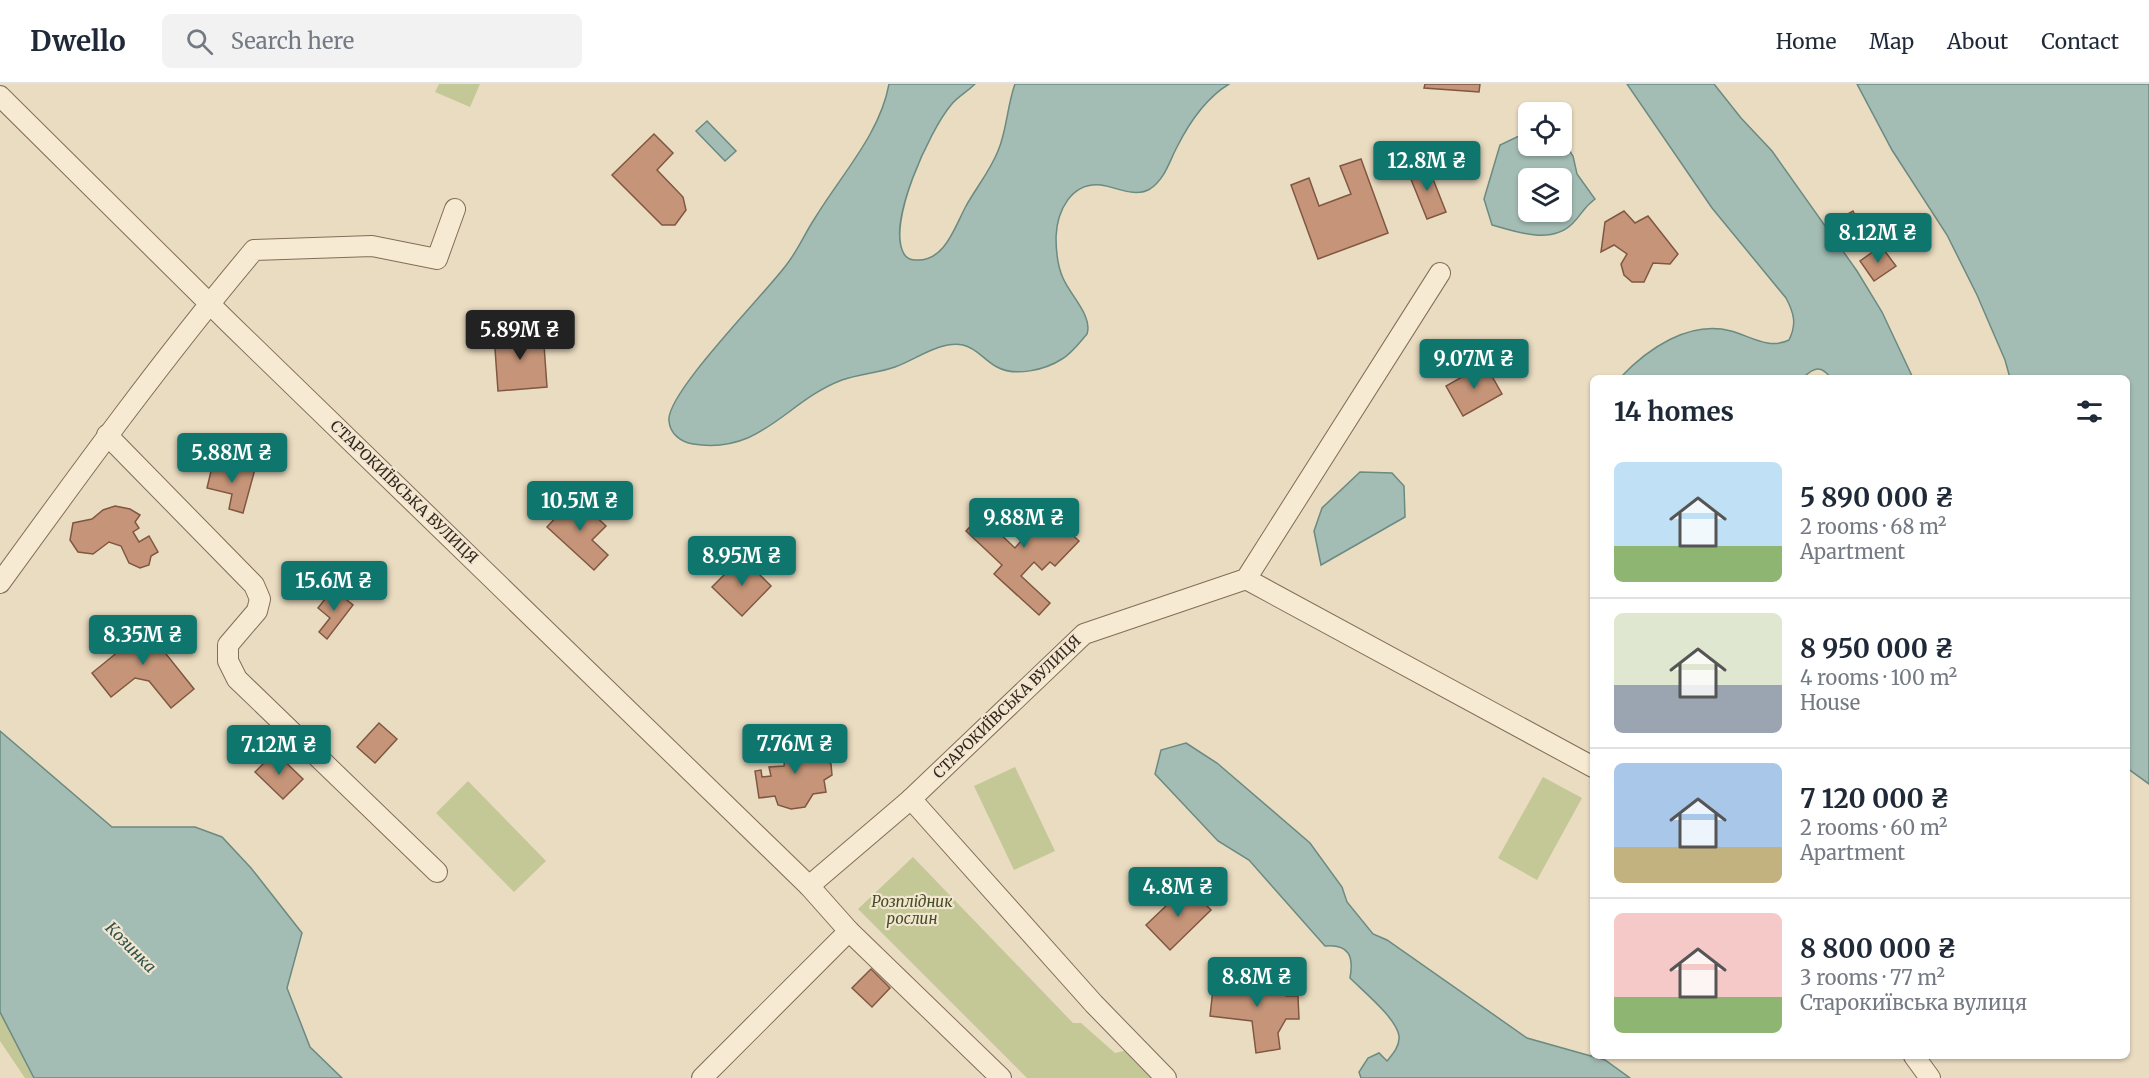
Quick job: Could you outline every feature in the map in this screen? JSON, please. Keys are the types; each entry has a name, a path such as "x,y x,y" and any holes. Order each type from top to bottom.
{"street":[{"name":"СТАРОКИЇВСЬКА ВУЛИЦЯ","path":"0,96 209,303 809,886 849,931 1001,1078"},
{"path":"0,583 107,435 209,303 254,250 372,246 437,259 455,209"},
{"path":"1440,273 1246,579 1590,765"},
{"path":"107,435 254,585 260,599 257,611 228,645 228,661 237,679 437,872"},
{"name":"СТАРОКИЇВСЬКА ВУЛИЦЯ","path":"809,886 911,799 1084,634 1246,579"},
{"path":"911,799 1094,1004 1166,1078"},
{"path":"702,1078 849,931"},
{"path":"1916,1059 1930,1078"}],"green space":[{"path":"439,84 480,84 470,107 435,92"},
{"path":"1015,767 1055,851 1014,870 974,786"},
{"path":"1543,777 1582,798 1537,880 1498,858"},
{"path":"468,781 546,861 514,892 436,813"},
{"name":"Розплідник рослин","path":"913,857 1073,1023 1081,1023 1115,1053 1128,1050 1155,1078 1027,1078 858,909"},
{"path":"0,1012 34,1078 25,1078 0,1041"}],"water":[{"path":"889,84 975,84 953,102 942,117 922,155 905,200 900,240 905,256 916,260 926,259 942,249 991,166 1001,143 1015,84 1229,84 1213,96 1199,112 1182,138 1163,175 1150,189 1132,192 1101,185 1090,185 1074,193 1063,208 1056,237 1059,268 1066,285 1084,313 1088,327 1087,334 1062,359 1039,369 1012,372 997,367 968,347 955,344 946,345 895,367 855,376 822,389 772,424 738,442 717,445 693,444 680,439 671,430 669,421 672,408 683,389 791,259 868,137 877,120"},
{"path":"1627,84 1714,84 1741,118 1772,151 1857,271 1882,312 1912,375 1828,375 1821,369 1817,369 1807,375 1623,375 1656,347 1685,333 1715,329 1731,331 1767,343 1782,343 1789,340 1794,324 1793,314 1786,298 1712,208"},
{"path":"1857,84 2149,84 2149,784 2130,770 2130,375 2009,375 1977,295 1947,235 1892,150"},
{"path":"707,121 736,151 725,161 696,131"},
{"path":"1518,136 1518,156 1572,155 1577,174 1595,199 1565,230 1555,234 1534,235 1492,225 1484,199 1500,145"},
{"path":"1360,472 1392,473 1404,486 1405,517 1321,565 1314,531 1322,508"},
{"name":"Козинка","path":"0,731 112,827 195,827 222,837 251,868 302,933 287,988 310,1047 342,1078 34,1078 0,1012"},
{"path":"1186,743 1217,763 1310,843 1342,887 1347,902 1373,934 1387,940 1527,1038 1590,1056 1590,1059 1605,1060 1630,1078 1361,1078 1359,1072 1368,1058 1379,1053 1387,1061 1394,1053 1399,1040 1397,1029 1379,1005 1350,978 1351,963 1345,949 1325,946 1249,860 1218,841 1155,774 1161,750"}],"building":[{"path":"1425,84 1480,84 1479,92 1424,88"},
{"path":"654,134 673,153 657,170 683,197 686,210 675,225 662,225 612,175"},
{"path":"1361,159 1388,233 1318,259 1291,185 1309,178 1319,206 1351,194 1340,166"},
{"path":"1427,164 1446,212 1427,219 1408,172"},
{"path":"1624,211 1635,223 1648,216 1678,254 1670,264 1653,263 1644,282 1632,282 1624,275 1621,264 1627,254 1614,245 1601,252 1605,222"},
{"path":"1853,211 1866,235 1843,247 1830,224"},
{"path":"1881,246 1896,266 1874,281 1860,261"},
{"path":"543,331 547,387 498,391 494,335"},
{"path":"1485,364 1502,394 1463,416 1446,386"},
{"path":"213,463 236,469 237,465 255,469 243,513 229,509 232,494 207,488"},
{"path":"575,497 606,526 592,540 608,555 594,570 547,527"},
{"path":"1037,502 1079,541 1055,566 1050,562 1042,570 1034,562 1021,576 1050,603 1039,615 994,574 1002,565 966,531 987,509 1005,525 998,532 1015,548 1021,541 1011,531"},
{"path":"115,506 130,509 140,515 135,522 139,528 133,532 139,542 149,536 158,552 151,556 149,565 140,568 129,563 121,546 109,542 93,554 78,552 70,540 73,523 92,519 103,510"},
{"path":"742,557 771,586 742,616 712,587"},
{"path":"333,589 353,605 327,639 319,632 330,618 318,608"},
{"path":"139,624 159,630 162,649 194,689 171,708 149,681 135,678 111,697 92,673 119,651 120,635"},
{"path":"379,723 397,739 375,763 357,747"},
{"path":"804,732 809,740 805,746 806,756 817,754 831,764 832,775 824,780 826,792 813,794 805,807 791,809 778,805 775,796 759,798 755,771 761,770 762,777 771,776 769,767 784,766 785,756 782,743 785,734"},
{"path":"275,752 303,779 283,799 255,772"},
{"path":"1187,886 1211,910 1170,950 1146,925"},
{"path":"871,969 890,988 872,1007 852,988"},
{"path":"1242,974 1261,975 1267,982 1277,983 1286,996 1298,996 1299,1019 1286,1019 1278,1033 1280,1049 1256,1053 1252,1021 1210,1016 1213,989 1232,991"}]}
